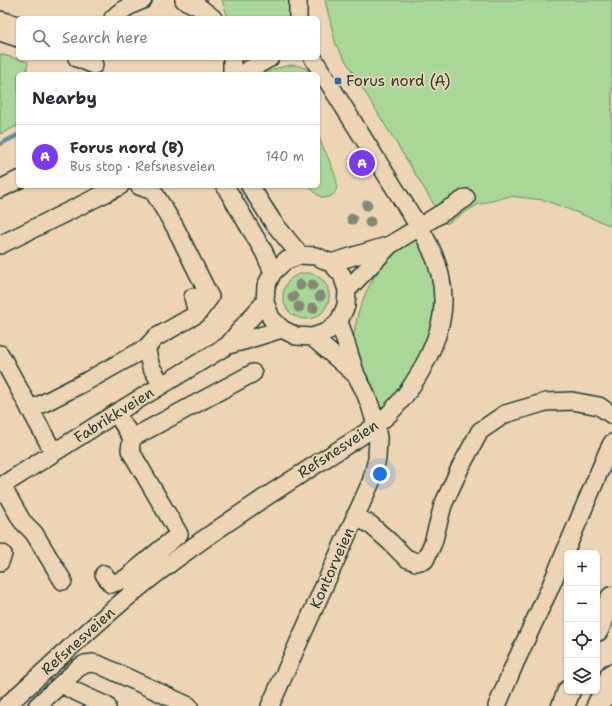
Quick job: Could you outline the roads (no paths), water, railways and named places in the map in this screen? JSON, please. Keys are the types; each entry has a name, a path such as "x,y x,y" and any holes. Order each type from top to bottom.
{"highway":[{"path":"600,624 612,598"},
{"path":"598,706 612,674"},
{"path":"563,706 568,694"}],"street":[{"path":"114,11 143,0"},
{"path":"184,0 211,11"},
{"path":"298,0 298,16"},
{"path":"0,20 16,24"},
{"path":"0,32 16,37"},
{"path":"81,60 94,66"},
{"path":"232,60 232,72"},
{"path":"245,72 266,60"},
{"name":"Refsnesveien","path":"6,706 88,631 155,575 223,525 376,426 390,413 410,388 422,369 438,334 442,314 444,300 439,268 427,239 314,60"},
{"path":"0,189 16,181"},
{"path":"0,245 116,188"},
{"path":"30,410 87,381 146,348 155,338 197,314 210,297 175,227 153,191 145,188"},
{"path":"226,188 264,252 273,272"},
{"path":"251,188 273,222 300,255"},
{"path":"347,290 390,245 466,198"},
{"path":"331,263 390,245"},
{"path":"300,255 316,256 331,263 342,275 347,290 346,306 340,321 328,332 312,337 296,336 282,329 271,318 266,302 266,286 273,272 285,261 300,255"},
{"path":"193,297 197,314"},
{"name":"Fabrikkveien","path":"228,345 240,329 266,302"},
{"path":"340,321 356,375"},
{"name":"Fabrikkveien","path":"1,486 116,413 228,345 282,329"},
{"path":"312,337 356,375"},
{"path":"146,348 150,367 162,385"},
{"path":"0,354 54,453"},
{"path":"132,438 253,374"},
{"name":"Kontorveien","path":"270,706 371,482 378,459 378,438 376,426 368,400 356,375"},
{"path":"355,516 371,524 406,558 416,562 425,560 433,543 443,505 460,468 480,431 505,414 546,402 572,401 599,406 612,415"},
{"path":"104,574 111,584 125,579 179,534 130,450 132,438 116,413"},
{"path":"497,706 549,590 608,450 612,444"},
{"path":"1,486 22,521 34,533 63,581"},
{"path":"0,553 3,554 0,562"},
{"path":"38,706 72,674 85,664 93,663 100,665 158,700 189,706"},
{"path":"70,689 107,706"}],"waterway":[{"path":"0,144 16,136"}],"place":[{"name":"Forus nord (A)","path":"338,81"},
{"name":"Forus nord (B)","path":"362,163"}]}
